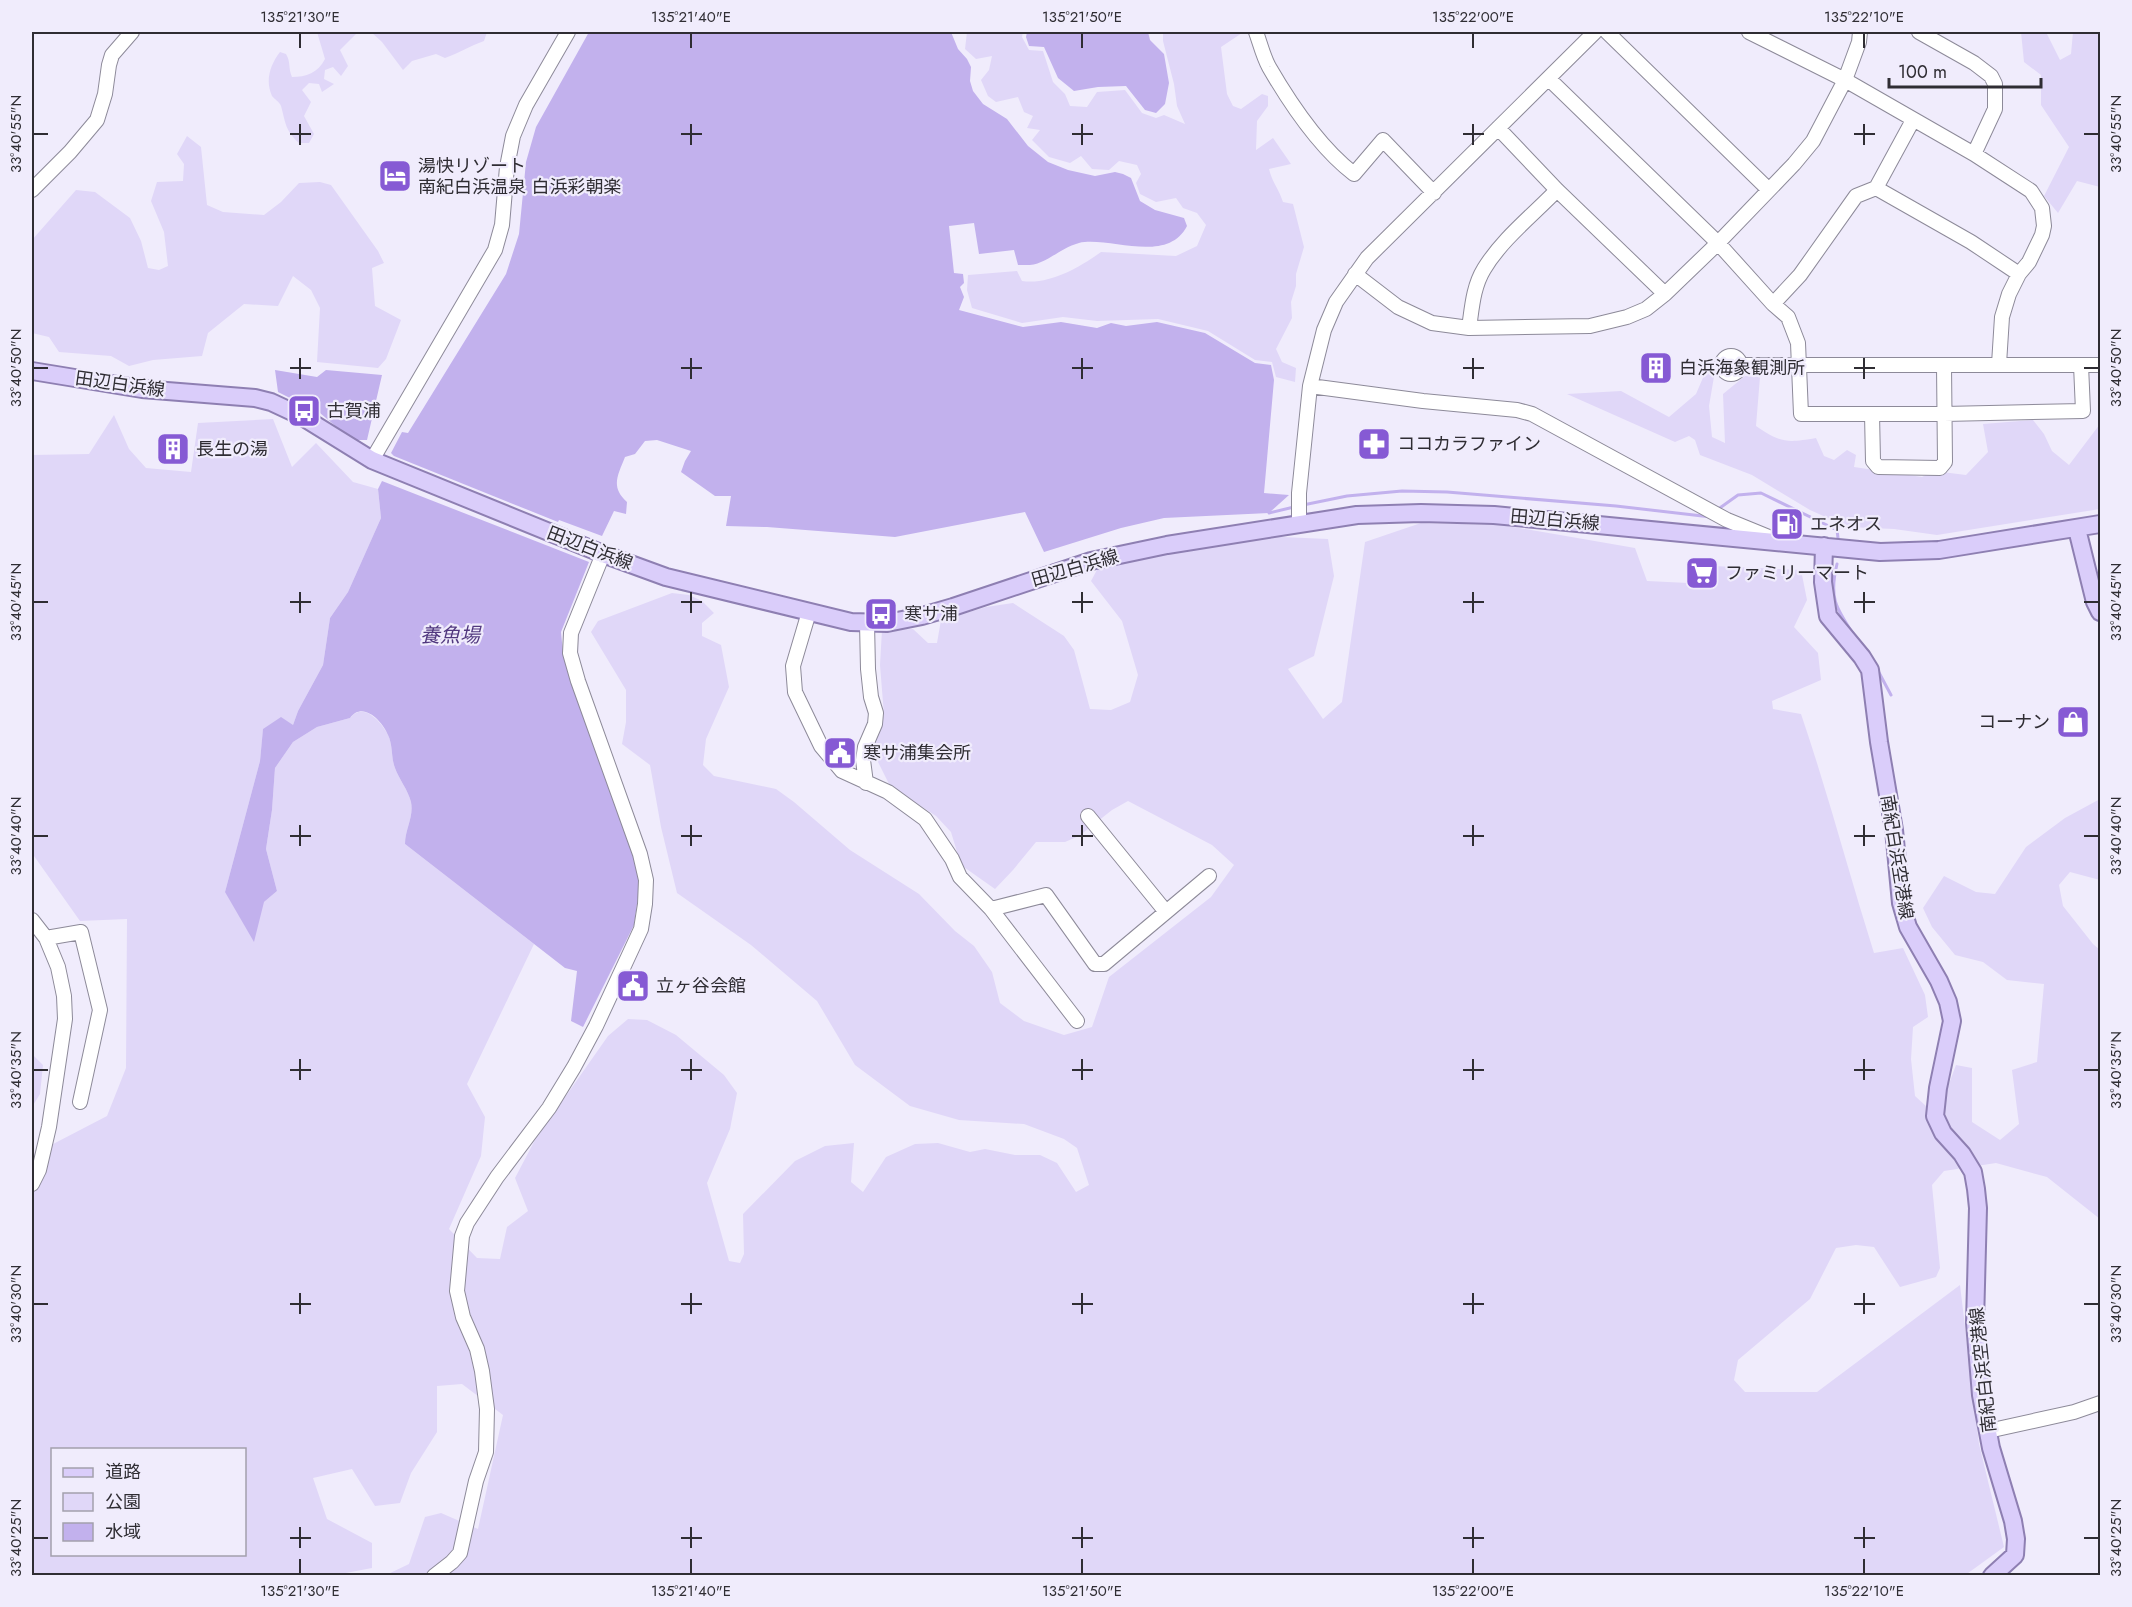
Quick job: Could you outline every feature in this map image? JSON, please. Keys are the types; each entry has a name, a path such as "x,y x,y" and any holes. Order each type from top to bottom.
{"main road":[{"name":"田辺白浜線","path":"32,371 142,389 255,398 271,402 301,416 372,460 603,554 666,577 851,622 887,623 953,607 1091,561 1298,518 1421,513 1494,515 1880,552 1939,550 2077,529"},
{"path":"2100,524 2077,529 2095,602 2100,612"},
{"name":"南紀白浜空港線","path":"1824,546 1823,582 1828,616 1870,670 1908,927 1939,981 1948,1002 1952,1021 1938,1088 1935,1116 1940,1127 1973,1172 1978,1208 1975,1323 1981,1395 2016,1539 2015,1555 1992,1575"}],"street":[{"path":"32,190 70,152 97,120 105,94 112,54 132,32"},
{"path":"372,460 495,250 502,225 507,167 513,136 526,105 568,32"},
{"path":"1256,32 1268,65 1301,116 1337,161 1354,174 1383,140 1434,193"},
{"path":"1298,518 1310,386 1324,330 1336,302 1367,258 1595,32"},
{"path":"1607,32 1769,190"},
{"path":"1749,32 1845,80 1974,154 2031,191 2042,208 2044,226 2029,262 2019,274 2009,294 2002,316 1999,364"},
{"path":"1355,274 1398,307 1432,323 1469,328 1590,326 1628,317 1646,309 1718,243 1813,141 1845,80 1859,42 1860,32"},
{"path":"1919,32 1974,63 1991,76 1995,84 1995,109 1974,154"},
{"path":"1549,79 1718,243 1773,304 1788,317 1798,344 1801,414 2083,411 2081,365"},
{"path":"1773,304 1800,275 1856,196 1876,188 1913,120"},
{"path":"1498,128 1557,190 1665,294"},
{"path":"1876,188 1971,242 2019,274"},
{"path":"1469,328 1473,297 1483,270 1499,249 1557,190"},
{"path":"1740,365 2100,365"},
{"path":"1872,414 1873,461 1878,467 1940,468 1945,462 1944,366"},
{"path":"1310,386 1423,401 1517,410 1532,414 1727,520 1779,541"},
{"path":"434,1575 460,1553 476,1481 486,1452 487,1409 482,1371 477,1349 463,1317 457,1291 462,1236 467,1223 497,1177 549,1108 574,1067 596,1026 641,929 646,880 640,854 570,653 571,633 603,554"},
{"path":"809,612 793,666 795,692 821,746 842,771 888,792 925,819 952,859 960,877 991,909 1077,1021"},
{"path":"866,783 863,760 865,747 875,724 876,713 871,697 868,669 867,623"},
{"path":"1088,816 1166,912"},
{"path":"991,909 1046,895 1095,964 1104,964 1209,876"},
{"path":"32,920 46,938 58,967 64,996 65,1019 49,1127 39,1170 32,1184"},
{"path":"46,938 81,932 100,1010 80,1102"},
{"path":"1988,1431 2074,1412 2100,1403"}],"green space":[{"path":"317,32 358,32 340,50 348,66 341,76 333,67 325,70 324,79 334,84 322,92 319,84 309,83 302,90 311,102 304,116 314,134 309,143 299,143 288,130 280,104 272,96 269,85 270,73 280,52 288,57 292,77 307,75 319,68 325,59"},
{"path":"371,32 487,32 484,41 445,58 436,54 412,61 403,70 382,42"},
{"path":"967,32 1023,32 1022,37 1029,50 1043,51 1053,82 1065,94 1070,106 1087,107 1097,92 1125,90 1142,113 1156,118 1164,115 1185,124 1177,106 1163,32 1242,33 1221,47 1227,94 1233,106 1241,109 1262,94 1268,96 1268,106 1257,121 1256,150 1273,138 1291,164 1269,169 1283,202 1293,204 1304,247 1291,302 1292,318 1276,349 1282,362 1296,368 1295,382 1276,377 1272,362 1255,360 1208,331 1158,319 1097,321 1063,317 1022,323 972,308 967,290 968,275 1017,271 1022,281 1033,282 1064,274 1101,252 1176,256 1197,246 1206,225 1197,213 1183,208 1176,198 1156,202 1140,194 1136,183 1141,174 1137,165 1119,161 1109,170 1092,169 1081,156 1070,163 1049,157 1032,140 1040,130 1027,128 1033,116 1024,112 1018,97 996,102 988,96 981,80 989,70 992,56 976,59 965,49"},
{"path":"2021,32 2046,32 2060,60 2071,54 2073,32 2100,32 2100,187 2077,181 2058,213 2044,196 2069,147 2041,105 2041,75 2024,62"},
{"path":"187,136 201,147 207,205 223,212 264,215 281,202 299,183 320,182 331,185 384,263 372,268 375,306 401,320 386,359 378,368 317,362 320,308 311,290 293,276 278,306 244,304 208,333 202,356 153,360 129,366 111,356 59,352 49,337 32,333 32,240 76,190 95,192 130,218 141,241 148,268 159,270 168,266 164,232 151,201 157,182 183,181 184,164 177,154"},
{"path":"1711,359 1717,359 1709,406 1712,437 1725,443 1723,394 1745,376 1760,377 1756,426 1778,439 1798,441 1816,438 1824,456 1834,460 1847,450 1856,455 1854,467 1922,477 1934,471 1966,475 1988,452 1983,424 2033,420 2044,434 2052,451 2069,465 2100,424 2100,509 1937,535 1894,529 1848,527 1810,510 1752,475 1700,455 1695,440 1689,436 1675,442 1567,394 1621,391 1669,417 1696,394"},
{"path":"114,415 129,449 146,468 191,472 198,423 273,419 292,467 316,443 353,482 378,489 381,518 348,592 330,618 323,665 293,725 263,730 260,761 225,892 264,902 277,891 266,849 275,768 293,742 317,727 350,718 355,713 366,712 377,719 388,735 395,768 411,802 405,844 534,944 467,1084 485,1117 481,1156 449,1229 477,1258 500,1259 507,1227 528,1211 515,1178 535,1140 608,1036 628,1019 647,1020 676,1035 724,1075 737,1093 730,1129 707,1183 729,1261 740,1263 744,1254 743,1214 795,1161 825,1146 854,1143 851,1182 863,1192 886,1157 915,1144 938,1143 970,1152 985,1149 1015,1155 1040,1155 1057,1163 1076,1192 1089,1185 1077,1148 1064,1139 1024,1124 959,1120 910,1106 855,1065 817,1001 751,945 677,893 661,827 650,765 622,744 626,722 626,690 591,632 598,621 672,593 689,595 702,601 714,613 702,623 702,636 721,645 729,687 706,739 703,765 714,776 776,789 850,850 919,894 955,931 974,946 992,972 1000,1003 1024,1021 1064,1035 1092,1027 1109,977 1211,897 1234,865 1212,845 1128,801 1112,810 1079,836 1065,842 1036,842 995,889 961,865 951,832 936,816 890,786 871,748 884,715 880,665 882,630 913,629 928,643 937,643 941,620 986,607 1013,603 1064,636 1074,650 1090,709 1111,710 1130,702 1138,675 1122,621 1091,581 1098,568 1255,536 1328,539 1334,576 1314,656 1288,669 1323,719 1342,702 1365,542 1421,523 1502,525 1635,548 1647,581 1709,584 1713,566 1801,570 1807,600 1794,627 1818,653 1821,680 1772,701 1773,709 1801,714 1874,953 1903,948 1925,995 1928,1017 1913,1027 1911,1059 1915,1096 1927,1107 1943,1100 1956,1065 1972,1068 1972,1122 2000,1140 2019,1124 2012,1070 2037,1062 2044,984 2007,980 1983,962 1955,955 1932,927 1923,908 1944,876 1976,892 1995,894 2026,847 2065,818 2100,799 2100,880 2070,872 2059,885 2063,906 2100,950 2100,1219 2047,1177 1996,1163 1944,1171 1932,1185 1940,1268 1936,1277 1900,1287 1874,1247 1856,1245 1836,1248 1810,1299 1738,1360 1734,1380 1745,1392 1817,1392 1960,1285 1979,1444 2004,1547 1964,1576 386,1575 409,1564 425,1517 441,1513 478,1529 503,1415 462,1384 437,1386 437,1432 411,1473 400,1503 375,1506 352,1469 313,1478 327,1519 372,1543 372,1568 330,1576 32,1575 32,1155 107,1116 126,1068 127,919 80,921 32,850 32,455 89,454"},
{"path":"32,1054 43,1065 40,1094 32,1107"}],"water":[{"path":"589,32 951,32 958,49 971,67 970,81 973,91 983,104 1007,119 1028,146 1048,162 1068,170 1095,176 1115,172 1131,178 1140,201 1155,210 1184,218 1187,226 1178,238 1166,244 1152,247 1079,243 1033,265 1018,265 1014,250 979,254 974,223 949,226 954,273 963,274 964,283 960,287 964,297 959,310 1023,327 1061,322 1097,328 1111,323 1126,326 1157,322 1205,333 1255,363 1271,365 1274,380 1264,493 1289,495 1269,513 1164,518 1121,528 1044,552 1025,512 895,537 726,526 731,496 715,496 681,472 691,451 657,440 645,441 635,454 625,457 618,475 617,486 627,502 626,514 614,511 602,536 559,520 558,522 394,456 391,453 402,432 408,433 506,274 519,234 526,162 536,127"},
{"path":"1027,32 1148,32 1150,40 1164,54 1169,83 1165,104 1156,113 1145,110 1126,86 1074,91 1058,78 1044,47 1029,46"},
{"path":"275,370 317,377 326,370 382,375 367,440 352,440 320,413 278,392"},
{"name":"養魚場","path":"382,481 589,562 561,632 563,653 631,847 640,883 634,925 583,1027 571,1021 577,971 565,968 405,844 411,802 395,768 390,739 377,719 366,712 361,711 350,718 317,727 293,742 275,768 266,849 277,891 264,902 254,942 225,892 260,761 263,729 281,717 293,725 323,665 330,618 348,592 381,518 378,489"}],"waterway":[{"path":"1303,505 1347,496 1402,491 1447,492 1616,506 1711,517"},
{"path":"1717,510 1738,495 1761,493 1837,530 1838,538"},
{"path":"1269,513 1294,507"},
{"path":"1837,564 1834,585 1835,601 1854,635"},
{"path":"1876,667 1891,695"}],"place":[{"name":"湯快リゾート 南紀白浜温泉 白浜彩朝楽","path":"395,176"},
{"name":"白浜海象観測所","path":"1656,368"},
{"name":"古賀浦","path":"304,411"},
{"name":"ココカラファイン","path":"1374,444"},
{"name":"長生の湯","path":"173,449"},
{"name":"エネオス","path":"1787,524"},
{"name":"ファミリーマート","path":"1702,573"},
{"name":"寒サ浦","path":"881,614"},
{"name":"コーナン","path":"2073,722"},
{"name":"寒サ浦集会所","path":"840,753"},
{"name":"立ヶ谷会館","path":"633,986"}]}
